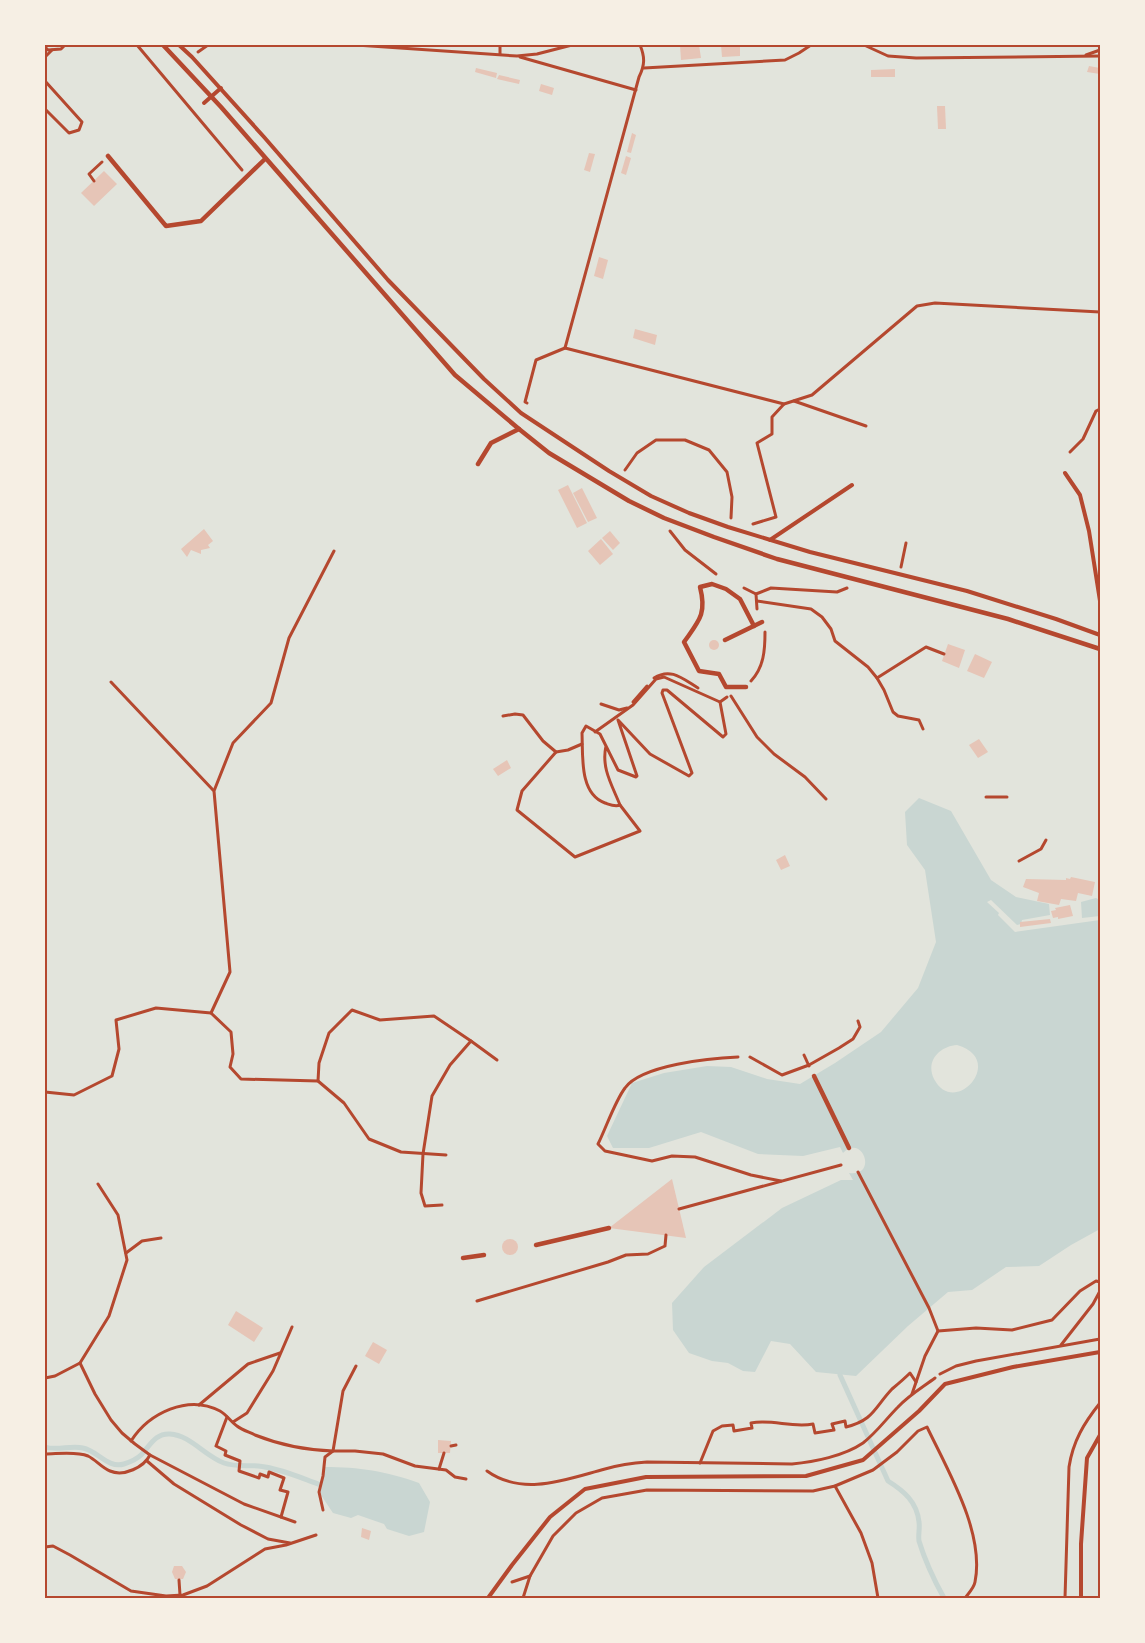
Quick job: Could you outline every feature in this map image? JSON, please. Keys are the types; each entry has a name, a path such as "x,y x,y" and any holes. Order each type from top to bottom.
{"street":[{"path":"164,45 221,107 455,375 549,453 629,501 660,516 714,537 777,558 1008,619 1100,650"},
{"path":"108,156 166,226 201,221 265,159"},
{"path":"478,464 491,443 519,429"},
{"path":"746,687 726,687 720,674 699,671 684,642 702,618 702,594 700,587 712,584 726,589 740,599 754,626"},
{"path":"725,640 762,622"},
{"path":"814,1076 849,1148"},
{"path":"536,1245 610,1228"},
{"path":"463,1258 484,1255"}],"lane":[{"path":"179,45 221,88 388,280 484,379 521,413 609,472 651,496 697,516 810,552 968,591 1100,635"},
{"path":"204,103 221,88"},
{"path":"1065,473 1080,495 1089,531 1100,601"},
{"path":"770,540 852,485"},
{"path":"1100,650 1100,658"},
{"path":"488,1598 550,1518 585,1489 646,1477 806,1476 863,1460 919,1411 945,1384 1013,1366 1100,1352"},
{"path":"1081,1598 1081,1544 1087,1458 1100,1435"}],"path":[{"path":"45,47 48,50 52,50 61,48 64,45"},
{"path":"137,45 247,176"},
{"path":"356,45 517,56 636,90"},
{"path":"500,45 500,54"},
{"path":"517,56 544,53 572,45"},
{"path":"565,348 636,90 644,68 644,54 640,45"},
{"path":"644,68 785,60 811,45"},
{"path":"864,45 888,56 916,58 1100,56"},
{"path":"45,57 52,50"},
{"path":"1083,56 1100,50"},
{"path":"45,81 82,122 79,130 69,133 45,109"},
{"path":"94,181 89,174 108,156"},
{"path":"745,523 752,525 776,518 758,443 772,434 772,417 784,404 812,394 917,306 935,303 1100,312"},
{"path":"531,406 525,402 536,360 565,348 784,404"},
{"path":"793,401 866,426"},
{"path":"1070,452 1083,439 1096,410 1100,409"},
{"path":"625,470 637,453 656,440 685,440 709,450 727,472 732,497 731,520"},
{"path":"617,466 632,473"},
{"path":"660,516 685,550 721,576"},
{"path":"722,517 738,522"},
{"path":"900,568 906,543"},
{"path":"211,1013 230,972 214,791 233,743 271,703 289,638 334,551"},
{"path":"742,588 756,594 771,588 837,592 847,588 851,578"},
{"path":"720,702 746,687 758,674 765,654 766,632 758,611 756,594"},
{"path":"757,602 811,609 822,617 831,628 835,641 868,667 877,678 893,712 898,716 919,720 923,729"},
{"path":"877,678 926,647 944,654"},
{"path":"601,704 619,710 628,708 654,678 662,673 672,673 698,688"},
{"path":"596,732 617,719 633,705 656,678 664,677 720,702"},
{"path":"110,682 214,791"},
{"path":"617,719 650,754 689,776 692,773 662,693 663,690 667,690 723,737 726,734 720,702"},
{"path":"731,696 757,737 774,754 805,777 826,799"},
{"path":"503,716 515,714 523,716 543,742 556,752"},
{"path":"617,719 636,777 618,770 600,734 586,726 582,732 582,744 585,779 590,791 599,801 616,806 620,805"},
{"path":"582,744 568,750 556,752 522,791 517,810 575,857 640,831 620,805 605,767 606,746"},
{"path":"986,797 1007,797"},
{"path":"1019,861 1041,849 1046,840"},
{"path":"45,1092 74,1095 112,1076 119,1049 116,1020 156,1008 211,1013 231,1032 232,1054 230,1067 241,1079 318,1080 344,1103 370,1139 401,1152 446,1155"},
{"path":"318,1080 319,1063 329,1033 352,1010 380,1020 434,1016 472,1040 497,1060"},
{"path":"750,1057 782,1075 809,1065 854,1039 860,1028 858,1021"},
{"path":"442,1205 425,1206 420,1193 423,1154 432,1096 450,1065 472,1040"},
{"path":"804,1055 814,1076"},
{"path":"738,1056 676,1064 634,1078 624,1088 598,1144 605,1151 652,1161 672,1156 695,1157 751,1175 781,1181"},
{"path":"679,1209 841,1165"},
{"path":"858,1172 930,1308 938,1331 925,1356 911,1395"},
{"path":"45,1378 55,1376 80,1363 109,1316 126,1260 118,1215 98,1184"},
{"path":"477,1301 608,1262 626,1254 648,1254 664,1246 666,1236"},
{"path":"125,1253 142,1241 161,1238"},
{"path":"938,1331 976,1328 1012,1330 1052,1320 1080,1291 1096,1282 1100,1282"},
{"path":"1062,1344 1093,1304 1100,1291"},
{"path":"233,1422 247,1413 273,1371 292,1327"},
{"path":"487,1471 512,1483 532,1485 559,1481 625,1464 646,1462 792,1464 808,1462 833,1456 861,1444 881,1427 898,1406 911,1395 945,1371 956,1366 1062,1344 1100,1339"},
{"path":"199,1406 248,1364 281,1353"},
{"path":"80,1363 110,1420 135,1444 149,1454 244,1504 296,1522"},
{"path":"323,1510 319,1492 325,1457 332,1451 343,1391 356,1366"},
{"path":"700,1462 712,1431 722,1426 733,1425 734,1431 752,1428 751,1423 763,1420 800,1426 813,1424 815,1433 834,1430 832,1424 845,1421 846,1427 861,1423 873,1413 891,1390 910,1373 916,1382"},
{"path":"1065,1598 1071,1452 1085,1421 1100,1403"},
{"path":"131,1441 138,1430 167,1409 206,1405 222,1412 238,1426 276,1443 308,1450 355,1451 383,1454 414,1466 446,1470 455,1477 466,1479"},
{"path":"227,1417 216,1446 226,1451 225,1455 240,1461 239,1471 260,1478 260,1474 268,1477 269,1472 284,1478 280,1490 288,1492 281,1517"},
{"path":"523,1598 530,1576 553,1536 576,1513 602,1498 647,1490 813,1491 835,1486 873,1470 897,1452 918,1431 927,1427 962,1500 976,1546 975,1584 965,1598"},
{"path":"451,1446 456,1445"},
{"path":"440,1469 444,1453"},
{"path":"45,1454 88,1456 112,1472 125,1472 147,1461 149,1454"},
{"path":"147,1461 174,1484 241,1525 268,1539 292,1543"},
{"path":"835,1486 861,1533 872,1563 878,1598"},
{"path":"45,1546 53,1546 131,1591 166,1596 180,1595 207,1586 265,1549 316,1535"},
{"path":"508,1583 530,1576"},
{"path":"179,1580 180,1595"}],"shaded area":[{"path":"45,45 1100,45 1100,1598 45,1598"},
{"path":"919,798 951,811 991,880 1016,897 1049,904 1050,915 1022,920 1021,924 1017,925 991,900 987,902 1015,932 1100,920 1100,1229 1039,1266 1006,1267 972,1290 948,1292 908,1326 856,1376 816,1372 790,1344 771,1341 755,1372 743,1371 728,1363 712,1361 689,1353 673,1330 672,1303 704,1267 782,1208 841,1180 853,1180 849,1173 858,1172 863,1169 864,1157 856,1148 850,1148 843,1153 840,1147 803,1156 758,1154 701,1132 649,1148 613,1148 607,1136 632,1083 664,1073 707,1066 731,1067 767,1079 800,1084 881,1032 918,988 936,942 925,870 907,845 905,812","holes":["957,1045 971,1052 977,1062 977,1072 972,1082 964,1090 953,1093 943,1090 934,1079 932,1072 931,1066 936,1056 945,1048"]},
{"path":"1096,898 1100,900 1100,916 1082,918 1081,902"},
{"path":"324,1467 372,1470 419,1483 430,1502 424,1532 409,1536 387,1529 384,1524 358,1515 351,1518 333,1513 319,1492"}],"building":[{"path":"680,45 699,45 701,58 681,60"},
{"path":"721,45 740,45 740,56 722,57"},
{"path":"1089,66 1100,68 1100,74 1087,72"},
{"path":"476,68 497,73 496,78 475,72"},
{"path":"895,69 895,77 871,77 871,70"},
{"path":"499,75 520,80 519,84 497,79"},
{"path":"541,84 554,88 552,95 539,91"},
{"path":"937,106 945,106 946,129 938,129"},
{"path":"632,133 636,135 631,153 627,152"},
{"path":"589,153 595,154 590,172 584,170"},
{"path":"626,156 631,158 626,175 621,173"},
{"path":"104,171 117,184 94,206 81,193"},
{"path":"599,257 608,260 603,279 594,276"},
{"path":"635,329 657,335 655,345 633,338"},
{"path":"568,485 587,523 577,528 558,490"},
{"path":"582,488 597,518 588,522 573,493"},
{"path":"204,529 213,541 208,545 210,548 201,550 201,554 191,550 187,557 181,549"},
{"path":"610,531 620,543 613,550 602,538"},
{"path":"601,539 613,554 600,565 588,551"},
{"path":"712,640 716,640 719,645 716,650 712,650 709,647 709,643"},
{"path":"948,644 965,650 959,668 942,661"},
{"path":"975,654 992,662 984,678 967,671"},
{"path":"979,739 988,752 978,758 969,745"},
{"path":"507,760 511,768 498,776 493,769"},
{"path":"785,855 790,866 781,870 776,860"},
{"path":"1071,877 1095,882 1092,896 1078,893 1076,901 1061,899 1059,905 1037,901 1039,893 1023,887 1026,879 1066,880 1066,878 1070,879"},
{"path":"1070,905 1073,916 1053,918 1051,911 1056,910 1055,908"},
{"path":"1050,919 1051,923 1020,927 1020,922"},
{"path":"672,1179 686,1238 609,1228"},
{"path":"507,1239 513,1239 518,1244 516,1253 507,1255 502,1250 502,1244"},
{"path":"236,1311 263,1328 254,1342 228,1325"},
{"path":"373,1342 387,1350 379,1364 365,1356"},
{"path":"438,1440 451,1441 450,1453 438,1453"},
{"path":"362,1528 371,1531 369,1540 361,1537"},
{"path":"174,1566 182,1566 186,1572 183,1579 175,1579 172,1572"}],"waterway":[{"path":"840,1375 888,1481 904,1493 916,1509 919,1524 919,1541 930,1570 944,1598"},
{"path":"45,1447 83,1448 108,1462 118,1465 135,1460 157,1438 170,1434 184,1438 224,1463 274,1469 321,1485"}]}
